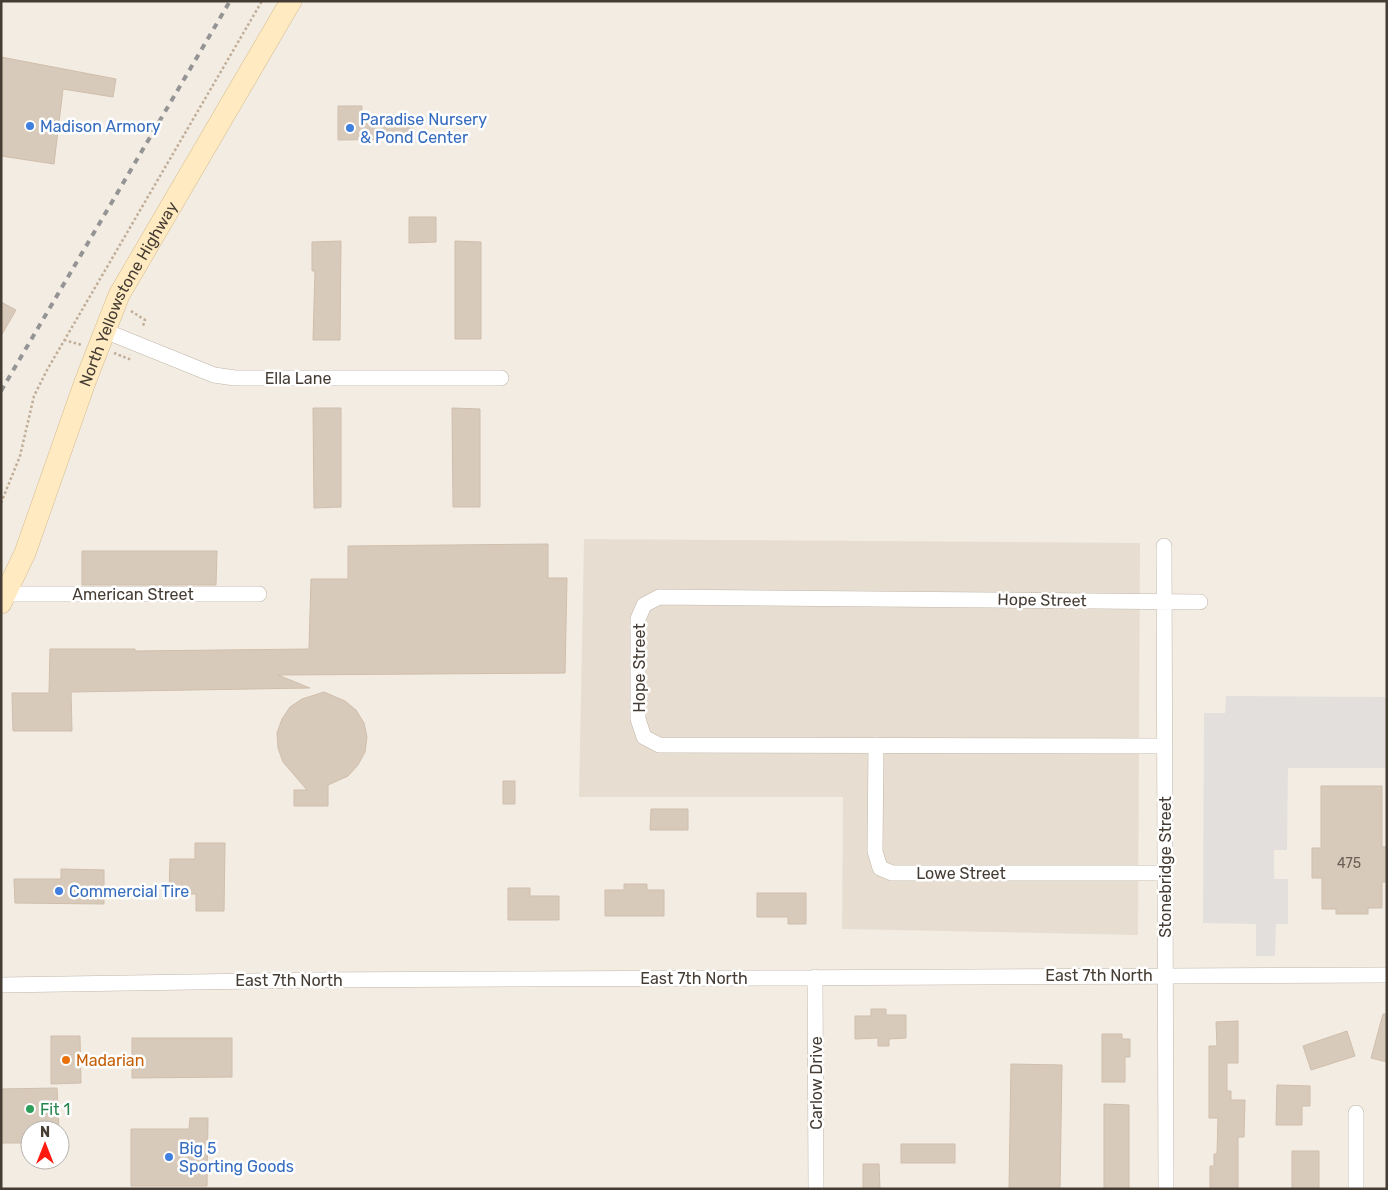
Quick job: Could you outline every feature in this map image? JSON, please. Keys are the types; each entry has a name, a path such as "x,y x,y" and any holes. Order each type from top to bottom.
{"main road":[{"name":"North Yellowstone Highway","path":"4,598 25,553 119,294 291,1"}],"street":[{"name":"Ella Lane","path":"105,331 214,375 235,378 501,378"},
{"name":"Stonebridge Street","path":"1164,546 1166,1189"},
{"name":"American Street","path":"4,598 259,594"},
{"name":"Hope Street","path":"1165,746 659,745 644,737 638,719 638,619 644,605 659,597 1200,602"},
{"name":"Lowe Street","path":"876,746 875,851 880,868 892,873 1165,873"},
{"name":"East 7th North","path":"1,985 815,977 1387,975"},
{"name":"Carlow Drive","path":"815,977 816,1189"},
{"path":"1356,1113 1356,1189"}],"path":[{"path":"1,502 20,456 34,396 64,340 262,1"},
{"path":"131,311 145,320 143,326"},
{"path":"64,340 84,346"},
{"path":"114,353 129,359"}],"shaded area":[{"path":"584,539 1140,543 1138,935 842,929 843,797 579,797"},
{"path":"1226,696 1387,697 1387,768 1288,768 1287,850 1274,850 1274,879 1288,879 1288,924 1276,924 1275,956 1256,956 1256,924 1203,923 1204,713 1225,713"}],"building":[{"name":"Madison Armory","path":"1,57 116,79 113,97 63,89 54,164 1,156"},
{"path":"338,106 362,106 362,115 412,115 413,139 338,140"},
{"path":"409,217 436,217 436,242 409,243"},
{"path":"341,241 340,340 313,340 315,271 312,271 312,242"},
{"path":"455,241 481,242 481,339 455,339"},
{"path":"1,302 16,310 1,336"},
{"path":"313,408 341,408 341,507 314,508"},
{"path":"452,408 480,409 480,507 453,507"},
{"path":"548,544 548,578 567,578 565,673 278,675 310,688 71,692 72,731 13,731 12,693 49,693 50,649 135,649 135,651 309,649 311,579 348,579 348,546"},
{"path":"82,551 217,551 216,585 82,585"},
{"path":"324,692 345,701 356,710 364,723 367,737 365,752 358,765 348,776 328,785 328,806 294,806 294,790 307,790 283,762 278,748 277,733 282,719 290,707 302,699"},
{"path":"503,781 515,781 515,804 503,804"},
{"path":"1321,786 1382,786 1382,847 1387,847 1387,882 1382,882 1382,908 1368,908 1368,914 1336,914 1336,909 1322,909 1322,878 1312,878 1312,848 1321,848"},
{"path":"651,809 688,809 688,830 650,830"},
{"path":"195,843 225,843 224,911 196,911 196,894 169,894 170,859 195,859"},
{"name":"Commercial Tire","path":"61,869 104,870 104,904 15,903 14,879 61,879"},
{"path":"624,884 647,884 647,890 664,890 664,916 605,916 605,890 624,890"},
{"path":"508,888 530,888 530,896 559,896 559,920 508,920"},
{"path":"757,893 806,893 806,924 788,924 788,917 757,917"},
{"path":"871,1009 886,1009 886,1015 906,1015 906,1038 889,1039 889,1046 878,1046 878,1038 855,1039 855,1016 871,1016"},
{"path":"1383,1014 1387,1014 1387,1062 1371,1058"},
{"path":"1238,1021 1238,1063 1227,1063 1227,1091 1231,1091 1231,1100 1245,1100 1244,1137 1238,1137 1238,1189 1210,1189 1210,1166 1214,1166 1214,1154 1217,1154 1218,1118 1209,1118 1209,1046 1217,1046 1216,1022"},
{"path":"1347,1031 1355,1056 1311,1070 1303,1046"},
{"path":"1102,1034 1122,1034 1122,1039 1130,1039 1130,1057 1125,1057 1125,1082 1102,1082"},
{"name":"Madarian","path":"51,1036 80,1036 81,1083 51,1084"},
{"path":"132,1038 232,1038 232,1077 132,1078"},
{"path":"1011,1064 1062,1065 1060,1189 1009,1189"},
{"path":"1277,1085 1310,1086 1310,1106 1302,1106 1302,1125 1276,1125"},
{"name":"Fit 1","path":"57,1088 59,1120 20,1120 20,1143 1,1143 1,1089"},
{"path":"1104,1104 1129,1105 1129,1189 1104,1189"},
{"name":"Big 5 Sporting Goods","path":"190,1118 208,1118 207,1186 131,1186 131,1129 189,1129"},
{"path":"901,1144 955,1144 955,1163 901,1163"},
{"path":"1292,1151 1319,1151 1319,1189 1292,1189"},
{"path":"863,1164 879,1164 880,1189 863,1189"}],"railway":[{"path":"1,391 230,1"}],"place":[{"name":"Madison Armory","path":"30,126"},
{"name":"Paradise Nursery & Pond Center","path":"350,128"},
{"name":"Commercial Tire","path":"59,891"},
{"name":"Madarian","path":"66,1060"},
{"name":"Fit 1","path":"30,1109"},
{"name":"Big 5 Sporting Goods","path":"169,1157"}]}
